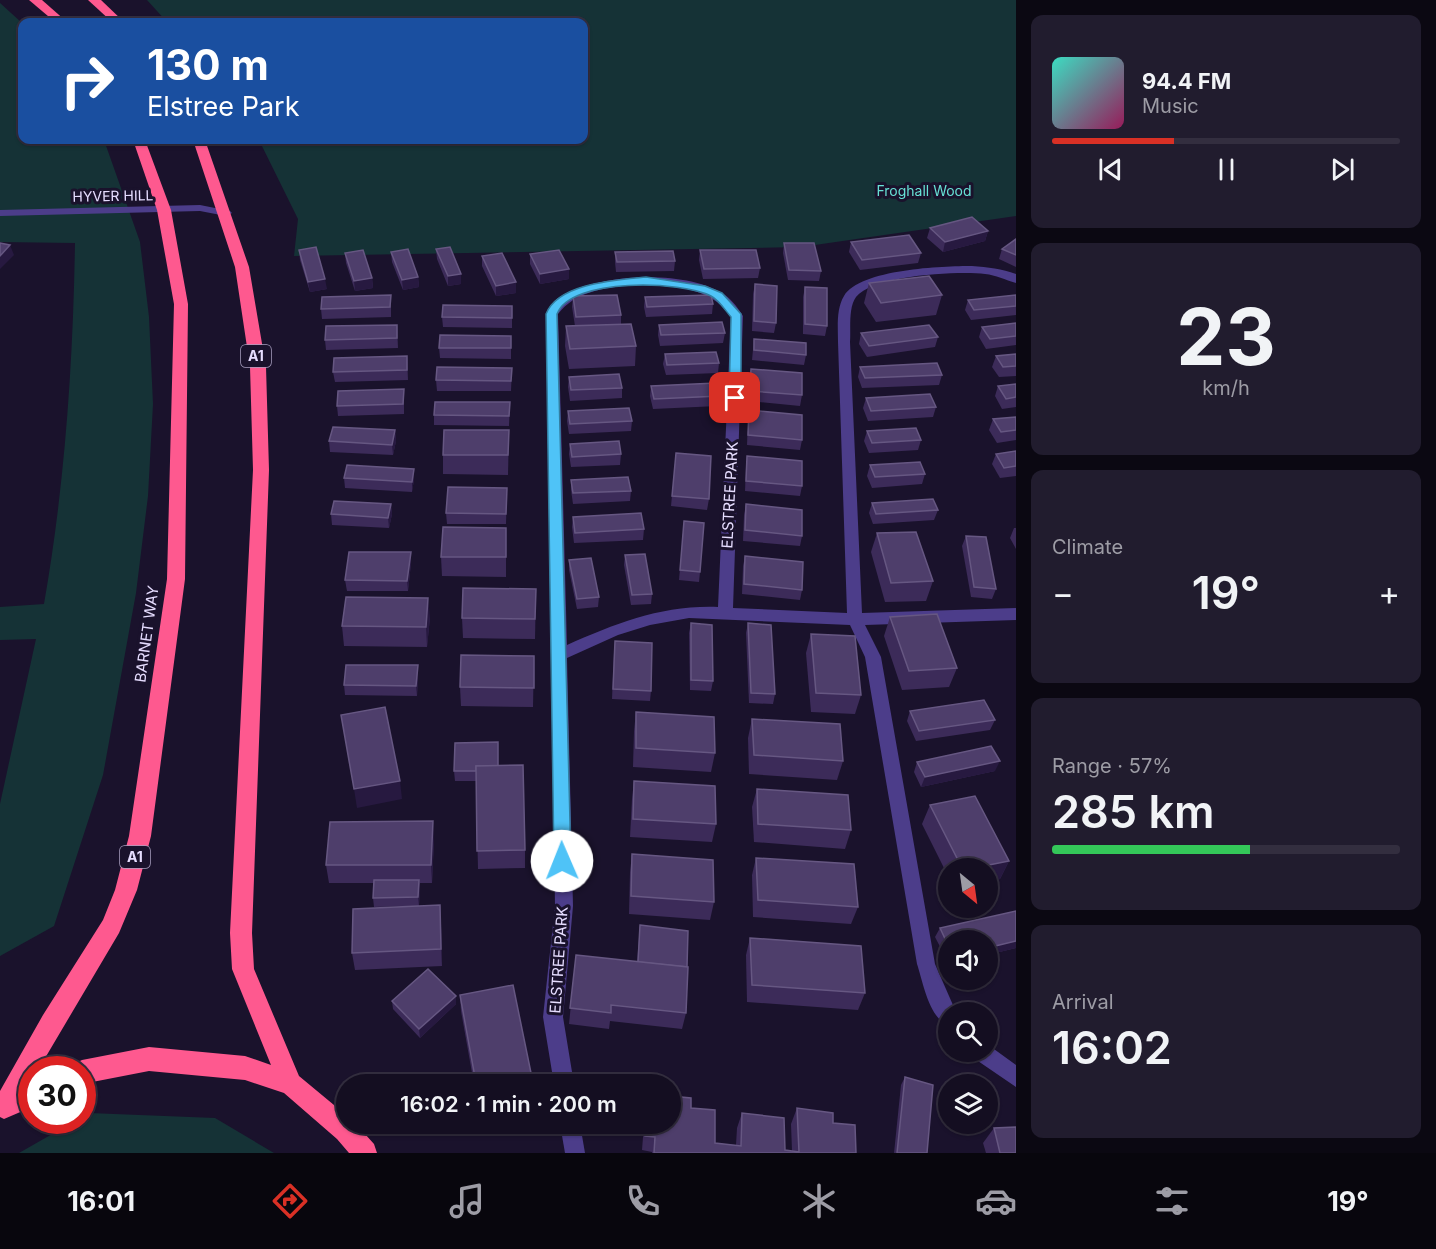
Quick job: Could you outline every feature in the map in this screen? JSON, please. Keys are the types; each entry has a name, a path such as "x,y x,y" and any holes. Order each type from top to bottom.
{"highway":[{"path":"35,0 56,18"},
{"path":"94,0 114,18"},
{"name":"BARNET WAY","path":"3,1108 51,1023 111,927 126,890 140,836 176,568 181,304 164,210 140,144"},
{"name":"A1","path":"200,144 226,213 242,267 258,368 261,470 241,933 243,969 291,1084"},
{"path":"96,1069 149,1059 245,1068 291,1084 346,1130 365,1153"},
{"path":"3,1108 18,1101"}],"street":[{"name":"HYVER HILL","path":"0,213 200,208 226,213"},
{"path":"940,1002 926,964 873,657 855,619 844,342 846,309 851,295 860,286 879,279 983,269 1016,279"},
{"name":"ELSTREE PARK","path":"562,1074 553,1017 564,906 552,314 555,306 563,298 580,291 646,280 673,283 718,295 736,316 725,612"},
{"path":"558,655 596,638 650,619 689,612 855,619 1016,614"},
{"path":"996,1062 1016,1077"},
{"path":"572,1134 575,1153"}],"green space":[{"name":"Froghall Wood","path":"147,0 1016,0 1016,216 801,247 294,256 298,219 261,144 588,144 588,18 163,18"},
{"path":"0,3 18,19 18,144 105,144 140,242 149,317 153,404 148,496 136,593 103,775 54,926 0,956 0,804 36,639 0,640 0,607 44,604 67,424 75,243 0,242"},
{"path":"96,1113 215,1118 274,1153 19,1153 52,1134 96,1134"}],"building":[{"path":"972,217 988,231 945,242 930,228"},
{"path":"909,235 921,253 862,260 851,242"},
{"path":"1016,239 1016,255 1002,249"},
{"path":"0,243 10,245 0,256"},
{"path":"784,243 814,243 821,271 789,270"},
{"path":"316,247 325,279 308,282 299,250"},
{"path":"450,247 461,274 448,276 436,249"},
{"path":"408,249 418,277 402,280 391,252"},
{"path":"363,250 372,278 354,281 345,253"},
{"path":"559,250 569,269 540,274 530,254"},
{"path":"700,250 756,250 760,268 704,269"},
{"path":"673,251 675,261 617,262 615,252"},
{"path":"502,253 516,282 496,286 482,256"},
{"path":"929,276 942,295 881,303 869,283"},
{"path":"755,284 777,286 776,323 754,321"},
{"path":"805,287 827,288 827,326 805,324"},
{"path":"391,295 390,307 321,309 322,297"},
{"path":"617,295 621,315 576,317 573,296"},
{"path":"711,295 713,304 647,307 645,297"},
{"path":"1016,295 1016,306 974,310 968,300"},
{"path":"443,305 512,306 512,318 442,317"},
{"path":"722,322 725,333 661,335 659,325"},
{"path":"1016,323 1016,336 990,339 982,327"},
{"path":"631,324 636,346 570,349 566,326"},
{"path":"397,325 397,338 325,340 326,326"},
{"path":"929,325 938,337 869,346 861,333"},
{"path":"440,335 511,336 511,348 439,348"},
{"path":"754,339 806,343 806,355 754,350"},
{"path":"716,352 719,363 667,365 665,354"},
{"path":"1016,354 1016,366 1003,367 996,356"},
{"path":"407,356 407,370 333,372 334,358"},
{"path":"937,363 942,375 865,378 860,367"},
{"path":"437,367 512,368 511,381 436,380"},
{"path":"751,369 802,373 802,395 750,391"},
{"path":"619,374 622,388 571,390 569,377"},
{"path":"716,383 720,396 654,399 651,386"},
{"path":"1016,384 1016,397 1006,399 998,386"},
{"path":"404,389 403,404 337,406 338,391"},
{"path":"930,394 936,407 871,411 866,398"},
{"path":"435,402 510,402 509,416 434,415"},
{"path":"629,408 632,421 570,424 568,411"},
{"path":"749,410 802,415 802,440 748,435"},
{"path":"1016,417 1016,430 1001,432 993,419"},
{"path":"333,427 395,430 392,445 329,441"},
{"path":"916,428 921,440 872,443 867,431"},
{"path":"444,430 509,430 508,455 443,455"},
{"path":"619,441 621,454 572,457 570,444"},
{"path":"1016,451 1016,466 1004,468 996,454"},
{"path":"676,453 711,456 709,499 672,496"},
{"path":"747,456 802,461 802,486 746,481"},
{"path":"920,462 925,474 875,477 870,465"},
{"path":"347,465 414,469 412,482 344,478"},
{"path":"628,477 631,491 573,493 571,480"},
{"path":"448,487 507,488 506,514 446,513"},
{"path":"933,499 938,510 876,514 872,503"},
{"path":"334,501 391,504 388,518 331,514"},
{"path":"746,504 802,510 802,536 745,530"},
{"path":"641,513 644,529 575,533 573,517"},
{"path":"684,521 704,523 700,572 680,570"},
{"path":"443,527 506,528 506,557 441,557"},
{"path":"916,532 933,581 891,583 877,533"},
{"path":"966,536 986,537 996,589 974,587"},
{"path":"349,552 411,552 407,581 345,580"},
{"path":"645,554 652,594 632,595 625,555"},
{"path":"745,556 803,562 802,590 744,584"},
{"path":"591,558 599,597 577,599 569,560"},
{"path":"463,588 536,589 535,619 462,618"},
{"path":"346,597 428,598 426,627 342,626"},
{"path":"937,614 957,668 909,671 890,617"},
{"path":"691,623 712,625 713,681 691,680"},
{"path":"748,623 771,625 775,694 751,693"},
{"path":"811,634 855,636 861,695 816,693"},
{"path":"615,641 652,643 651,691 613,689"},
{"path":"461,655 534,656 534,688 460,687"},
{"path":"346,665 418,665 416,686 344,685"},
{"path":"984,700 995,720 919,731 910,711"},
{"path":"385,707 400,781 354,789 341,715"},
{"path":"636,712 714,717 715,753 636,748"},
{"path":"752,719 840,724 843,761 754,755"},
{"path":"498,742 498,766 476,766 476,771 454,771 455,743"},
{"path":"991,746 1000,761 925,777 917,762"},
{"path":"523,765 525,850 477,851 476,766"},
{"path":"634,781 715,786 716,824 633,819"},
{"path":"757,789 848,795 851,830 758,824"},
{"path":"975,796 1009,861 998,863 998,858 957,858 930,805"},
{"path":"433,821 431,865 326,865 330,822"},
{"path":"632,854 713,860 714,902 631,896"},
{"path":"756,858 854,864 858,907 758,900"},
{"path":"374,880 419,880 418,897 373,898"},
{"path":"440,905 441,949 352,953 353,909"},
{"path":"1016,911 1016,941 998,945 998,930 941,930 940,928 985,918 998,918 998,915"},
{"path":"640,925 688,931 687,967 638,962"},
{"path":"750,938 861,946 865,993 752,985"},
{"path":"576,955 688,967 686,1013 611,1005 611,1013 570,1008"},
{"path":"428,969 456,996 419,1029 392,1001"},
{"path":"513,985 531,1073 474,1074 460,995"},
{"path":"905,1077 933,1085 927,1153 897,1153"},
{"path":"681,1097 691,1098 691,1108 715,1110 715,1143 741,1146 742,1113 784,1118 785,1150 799,1152 797,1108 833,1113 833,1123 855,1125 856,1153 654,1153 655,1137 645,1136 645,1134 681,1134"},
{"path":"1016,1127 1016,1153 1000,1153 995,1134 998,1134 998,1128"}],"route":[{"path":"562,861 552,314 555,306 563,298 580,291 646,280 701,288 718,295 730,306 736,316 738,327 735,398"}]}
